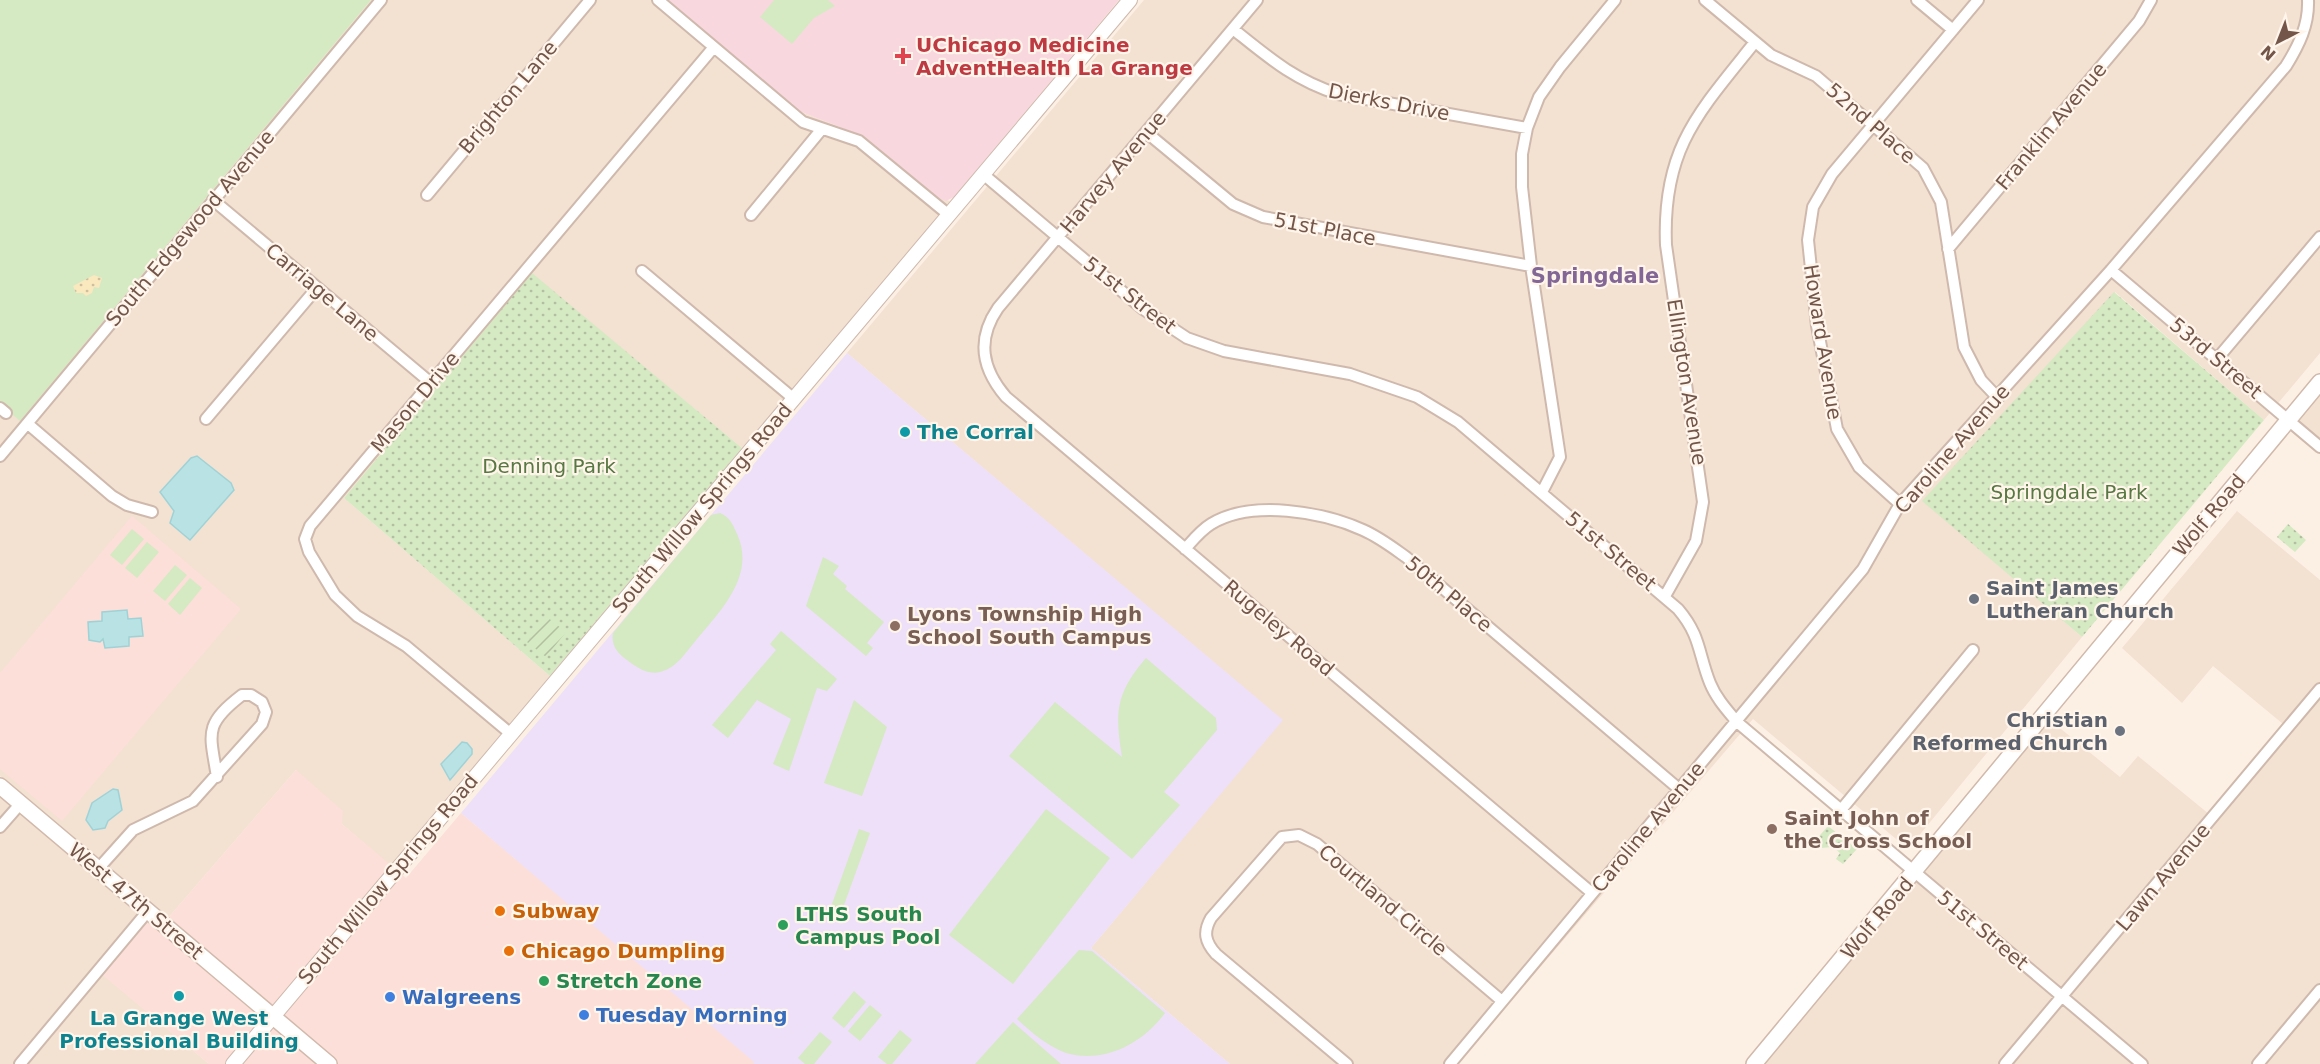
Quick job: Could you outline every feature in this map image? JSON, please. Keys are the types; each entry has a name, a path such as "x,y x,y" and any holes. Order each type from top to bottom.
{"main road":[{"name":"Wolf Road","path":"1754,1064 1915,873 2320,382"},
{"name":"West 47th Street","path":"0,786 329,1064"}],"street":[{"name":"South Edgewood Avenue","path":"0,456 381,0"},
{"name":"Brighton Lane","path":"427,195 590,0"},
{"path":"658,0 802,122 853,139 866,146 949,215"},
{"name":"South Willow Springs Road","path":"233,1064 1130,0"},
{"name":"Harvey Avenue","path":"983,351 991,319 1257,0"},
{"path":"1542,492 1560,457 1531,266 1522,187 1522,154 1527,128 1546,87 1615,0"},
{"name":"52nd Place","path":"1705,0 1772,55 1816,76 1909,154 1932,183 1941,202 1964,347 1981,380 1998,398"},
{"path":"1917,0 1953,30"},
{"name":"Howard Avenue","path":"1900,504 1859,467 1837,429 1816,326 1808,240 1809,221 1821,189 1978,0"},
{"name":"Franklin Avenue","path":"1948,249 2139,21 2151,0"},
{"name":"Caroline Avenue","path":"1450,1064 1863,568 1900,504 2111,270 2286,66 2298,47 2304,31 2308,0"},
{"name":"Dierks Drive","path":"1233,29 1285,71 1318,88 1338,94 1527,128"},
{"name":"Ellington Avenue","path":"1665,596 1696,541 1703,502 1703,484 1666,245 1665,212 1668,184 1682,141 1698,115 1755,42"},
{"name":"Mason Drive","path":"511,734 406,645 357,616 335,595 309,552 305,539 310,526 714,46"},
{"path":"751,215 822,130"},
{"name":"51st Place","path":"1146,132 1226,198 1263,217 1531,266"},
{"name":"51st Street","path":"983,174 1152,316 1187,338 1224,351 1350,374 1417,397 1458,422 1665,596 1695,632 1709,682 1727,711 1737,722 2142,1064"},
{"name":"Carriage Lane","path":"213,200 316,289 431,383"},
{"path":"2217,358 2320,237"},
{"name":"53rd Street","path":"2111,270 2320,447"},
{"path":"642,271 794,399"},
{"path":"206,419 316,289"},
{"name":"Rugeley Road","path":"983,351 990,375 1006,397 1592,893"},
{"path":"28,424 112,496 127,505 152,512"},
{"name":"50th Place","path":"1185,549 1212,524 1242,513 1295,511 1324,517 1364,530 1406,557 1679,789"},
{"path":"1841,810 1972,650"},
{"name":"Lawn Avenue","path":"2005,1064 2320,689"},
{"path":"98,869 133,830 193,801 217,777 262,724 266,712 262,702 251,695 242,694 232,702 211,729 209,741 217,777"},
{"path":"0,827 21,803"},
{"name":"Courtland Circle","path":"1347,1064 1216,954 1206,940 1206,926 1211,918 1282,837 1299,835 1317,844 1502,1001"},
{"path":"20,1064 148,911"},
{"path":"2258,1064 2320,990"}],"shaded area":[{"path":"371,0 668,0 799,111 865,137 937,197 950,201 940,218 742,448 532,274 344,498 550,676 501,735 503,738 394,869 342,824 296,770 168,918 0,776 0,404 20,420"},
{"name":"UChicago Medicine AdventHealth La Grange","path":"668,0 1119,0 954,197 946,201 937,197 865,137 799,111"},
{"path":"1144,0 2320,0 2320,353 2264,420 2115,292 1923,501 2082,637 1908,849 1753,719 1457,1064 1230,1064 1091,948 1282,720 847,353"},
{"name":"Lyons Township High School South Campus","path":"847,353 1283,720 1091,948 1230,1064 753,1064 754,1062 461,813"},
{"path":"2320,393 2320,440 2297,420"},
{"path":"2237,511 2320,580 2320,1064 1761,1064 2050,720 2120,777 2138,756 2209,814 2283,724 2213,666 2182,703 2122,648"},
{"path":"132,516 241,609 62,821 0,769 0,673"},
{"path":"296,770 343,811 342,824 406,878 461,813 755,1062 753,1064 209,1064 93,967 142,909 168,918"},
{"path":"0,789 142,909 94,967 209,1064 0,1064"}],"green space":[{"path":"0,0 371,0 20,421 0,404"},
{"path":"774,0 828,0 835,6 814,18 792,44 760,17"},
{"name":"Denning Park","path":"532,273 742,448 550,676 344,498"},
{"name":"Springdale Park","path":"2114,292 2264,420 2082,637 1922,501"},
{"path":"720,513 732,524 742,549 739,578 733,591 716,616 676,663 660,672 642,670 618,652 614,645 613,633 711,515"},
{"path":"2288,524 2306,540 2295,552 2277,537"},
{"path":"132,529 144,539 122,565 110,555"},
{"path":"147,542 159,552 137,578 125,568"},
{"path":"823,557 839,566 833,574 847,586 845,589 884,622 867,643 873,648 866,656 806,606"},
{"path":"175,565 187,575 165,601 153,591"},
{"path":"190,578 202,588 180,615 168,604"},
{"path":"547,617 566,632 546,657 527,642"},
{"path":"781,631 837,679 827,691 817,688 789,771 773,764 791,719 757,700 728,738 712,725 776,650 770,644"},
{"path":"1146,658 1216,718 1217,730 1164,792 1180,805 1132,859 1009,756 1055,702 1122,757 1118,728 1120,704 1128,682"},
{"path":"854,700 887,727 862,796 824,783"},
{"path":"1046,809 1110,858 1013,984 949,935"},
{"path":"1828,826 1857,849 1843,864 1836,859 1840,853 1833,847 1820,848 1814,842"},
{"path":"859,829 870,833 839,919 828,915"},
{"path":"1079,950 1092,951 1165,1013 1156,1024 1134,1042 1109,1053 1081,1056 1066,1053 1046,1043 1017,1019"},
{"path":"854,991 866,1002 844,1028 832,1018"},
{"path":"870,1005 882,1015 860,1041 848,1031"},
{"path":"1013,1022 1061,1064 975,1064"},
{"path":"900,1030 912,1040 892,1064 887,1064 878,1057"},
{"path":"820,1032 832,1042 814,1064 805,1064 798,1058"}],"sand":[{"path":"94,275 102,278 99,288 94,287 92,293 86,296 83,293 76,293 73,286"}],"water":[{"path":"197,456 231,483 234,490 190,540 170,523 174,511 160,492 191,458"},
{"path":"127,610 128,619 141,618 143,636 129,637 129,646 105,648 103,639 100,642 89,640 88,622 102,621 102,612"},
{"path":"462,742 467,743 472,749 472,754 450,780 441,764"},
{"path":"113,789 118,790 122,810 108,821 105,828 93,830 86,820 92,803"}],"place":[{"name":"UChicago Medicine AdventHealth La Grange","path":"903,56"},
{"name":"The Corral","path":"905,432"},
{"name":"Saint James Lutheran Church","path":"1974,599"},
{"name":"Lyons Township High School South Campus","path":"895,626"},
{"name":"Christian Reformed Church","path":"2120,731"},
{"name":"Saint John of the Cross School","path":"1772,829"},
{"name":"Subway","path":"500,911"},
{"name":"LTHS South Campus Pool","path":"783,925"},
{"name":"Chicago Dumpling","path":"509,951"},
{"name":"Stretch Zone","path":"544,981"},
{"name":"La Grange West Professional Building","path":"179,996"},
{"name":"Walgreens","path":"390,997"},
{"name":"Tuesday Morning","path":"584,1015"}],"district":[{"name":"Springdale","path":"1595,276"}]}
